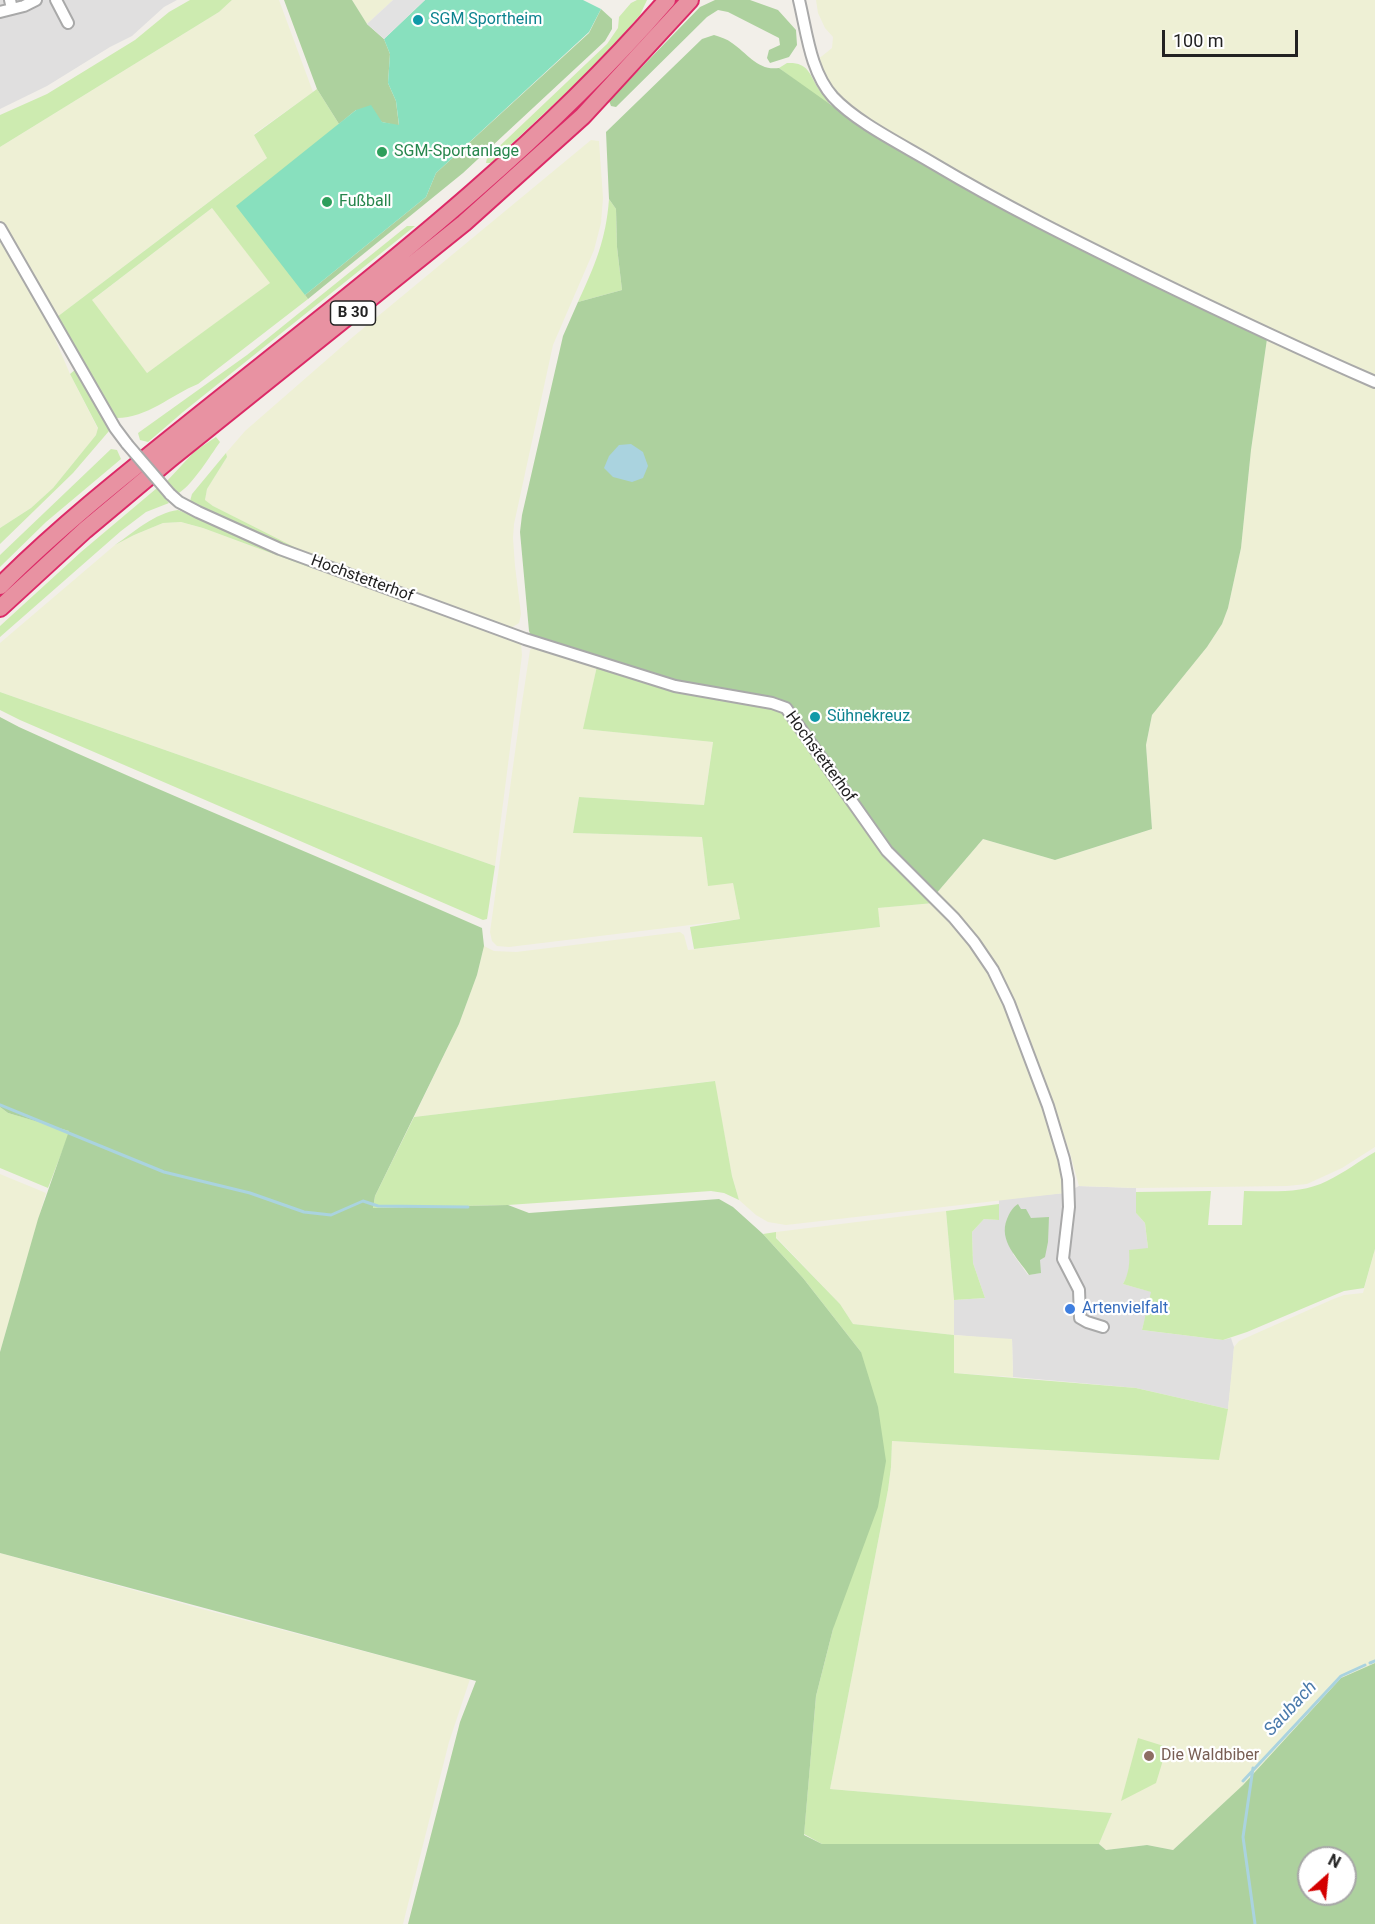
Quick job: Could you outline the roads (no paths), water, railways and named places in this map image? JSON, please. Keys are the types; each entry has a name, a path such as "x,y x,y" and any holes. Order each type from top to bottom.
{"highway":[{"name":"B 30","path":"0,586 83,511 454,210 571,104 667,0"},
{"name":"B 30","path":"0,608 85,530 171,458 464,223 583,116 690,0"}],"street":[{"path":"0,12 11,4 24,6 36,0"},
{"path":"56,0 68,23"},
{"path":"799,0 812,55 820,77 833,97 860,120 966,183 1052,229 1271,336 1375,382"},
{"name":"Hochstetterhof","path":"0,228 115,428 179,502 280,549 525,639 675,686 772,703 786,708 886,851 954,918 993,970 1022,1034 1064,1159 1068,1179 1069,1208 1063,1259 1079,1290 1080,1318 1103,1327"}],"water":[{"path":"631,444 643,452 648,466 643,478 632,482 613,477 604,468 609,456 619,445"}],"waterway":[{"path":"0,1105 164,1172 250,1193 304,1212 331,1215 363,1201 378,1206 468,1207"},
{"name":"Saubach","path":"1370,1663 1375,1661"},
{"name":"Saubach","path":"1243,1781 1341,1676 1365,1665"},
{"path":"1253,1768 1243,1837 1255,1924"}],"place":[{"name":"SGM Sportheim","path":"418,20"},
{"name":"SGM-Sportanlage","path":"382,152"},
{"name":"Fußball","path":"327,202"},
{"name":"Sühnekreuz","path":"815,717"},
{"name":"Artenvielfalt","path":"1070,1309"},
{"name":"Die Waldbiber","path":"1149,1756"}]}
